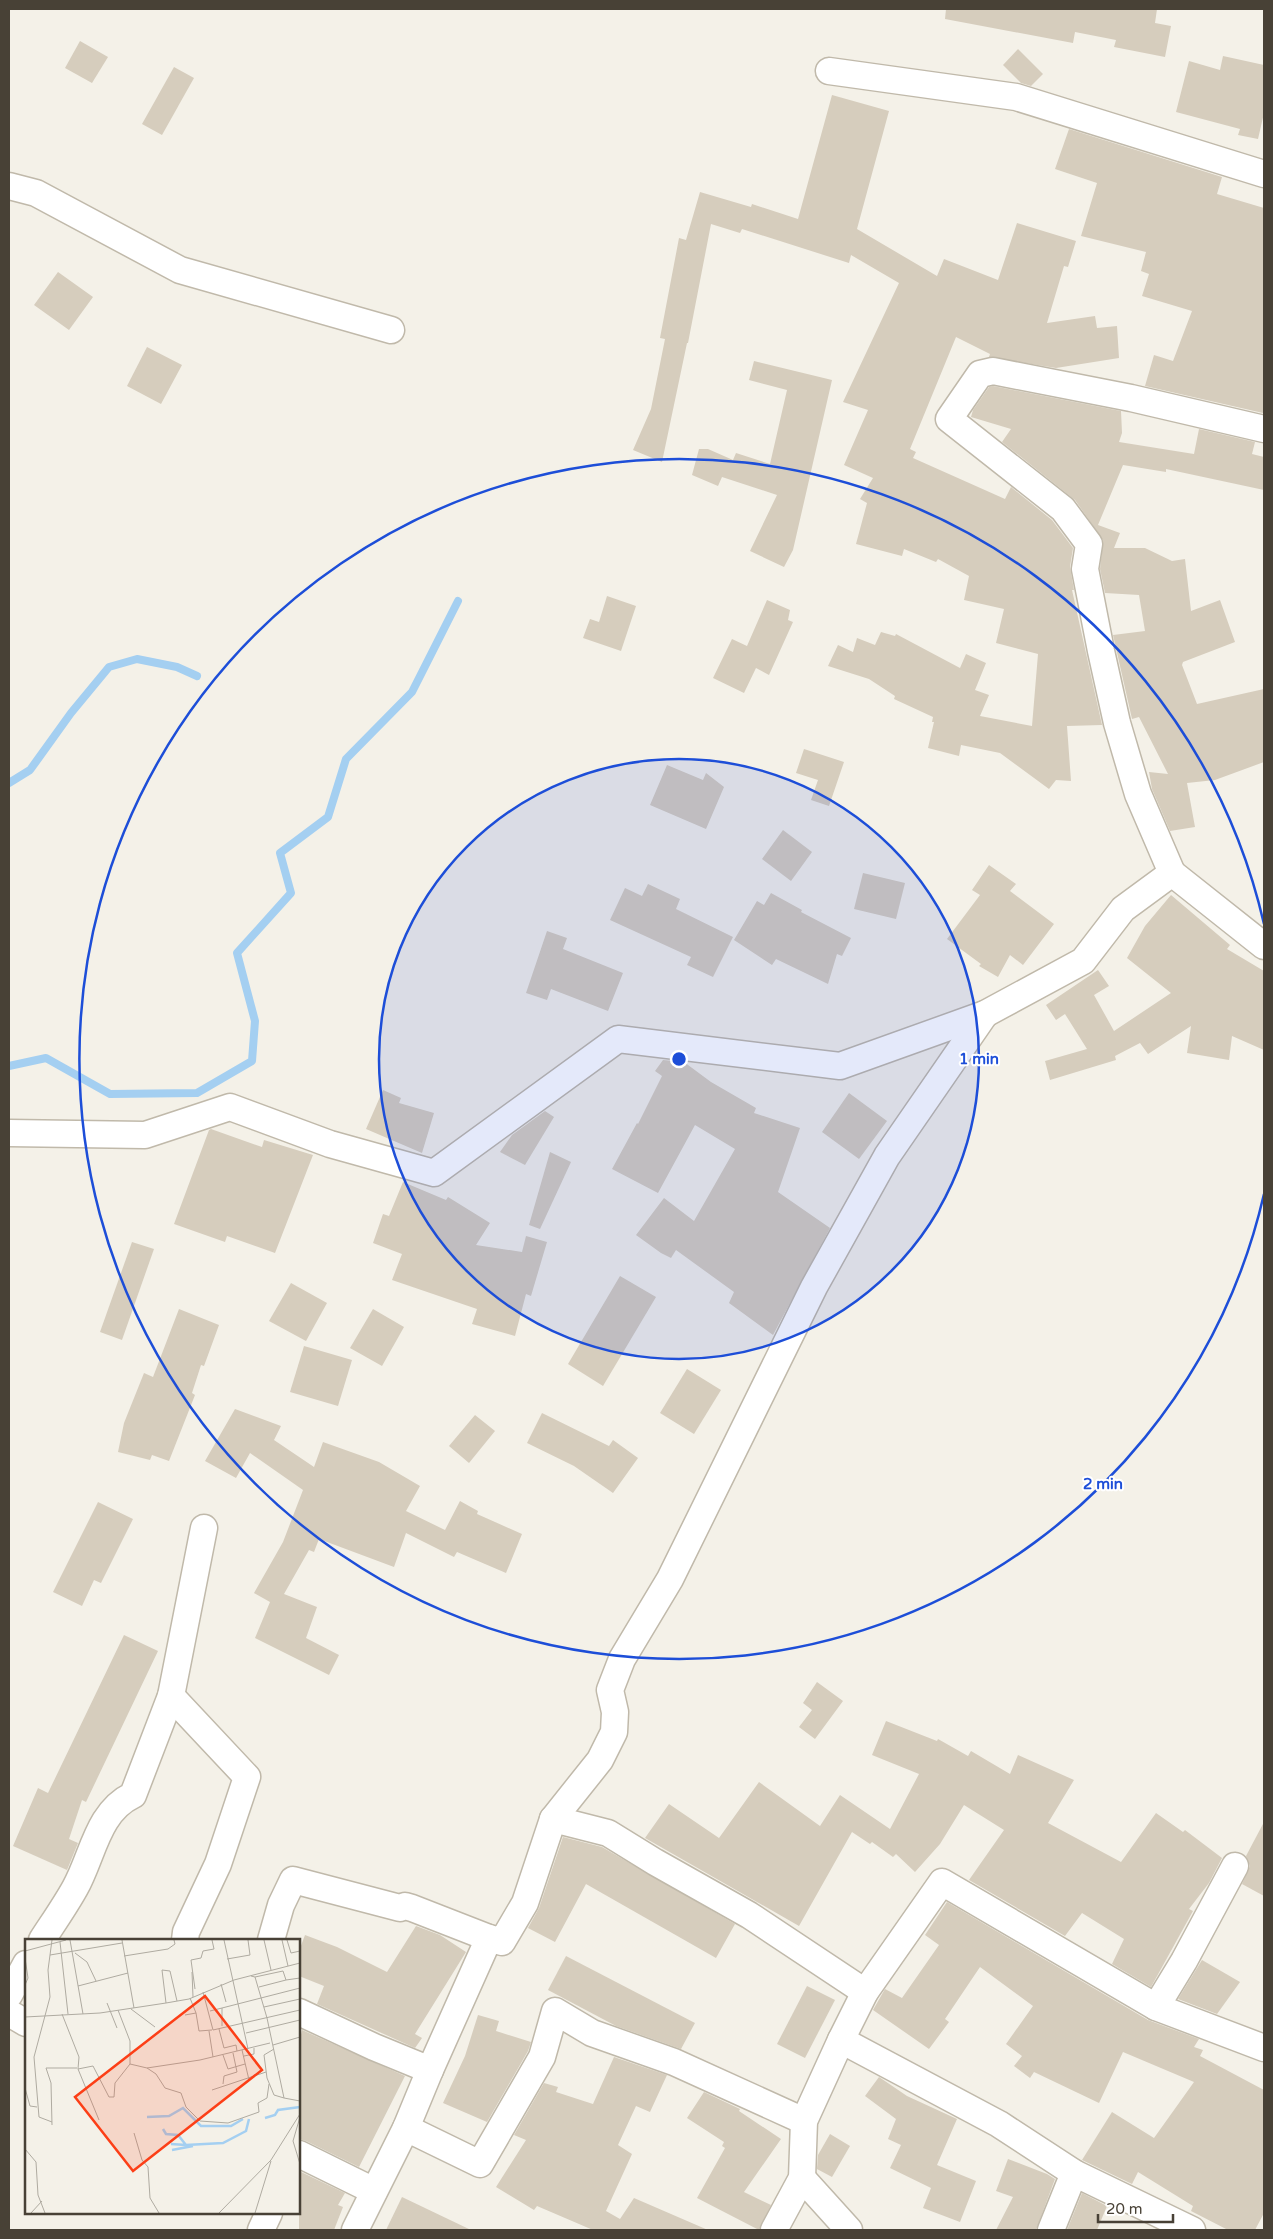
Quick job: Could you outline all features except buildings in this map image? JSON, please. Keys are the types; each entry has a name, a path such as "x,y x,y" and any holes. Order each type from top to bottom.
{"street":[{"path":"829,71 1016,97 1264,174"},
{"path":"9,186 36,192 180,270 392,330"},
{"path":"1264,428 1131,398 993,371 980,374 949,419 1063,509 1089,544 1085,569 1117,723 1138,794 1172,873 1264,946"},
{"path":"9,1133 145,1135 230,1107 330,1144 434,1173 618,1039 840,1066 985,1014 1083,961 1123,909 1172,873"},
{"path":"271,1939 281,1905 293,1880 400,1908 405,1906 412,1908 502,1942 525,1903 554,1818 600,1760 614,1732 615,1712 610,1690 622,1659 670,1579 814,1287 887,1156 985,1014"},
{"path":"43,1939 76,1886 96,1838 111,1810 121,1800 133,1795 171,1696 204,1528"},
{"path":"171,1696 247,1777 218,1864 186,1932 185,1939"},
{"path":"554,1818 608,1833 749,1915 865,1992"},
{"path":"1156,2006 1184,1961 1234,1866"},
{"path":"774,2230 802,2178 804,2121 841,2040 865,1992 942,1882 1156,2006 1264,2048"},
{"path":"355,2230 406,2128 489,1938"},
{"path":"9,1995 25,1966"},
{"path":"406,2128 480,2164 542,2057 555,2011 592,2033 674,2062 804,2121"},
{"path":"300,2012 374,2047 430,2070"},
{"path":"9,2013 25,2022"},
{"path":"841,2040 999,2124 1074,2174 1192,2230"},
{"path":"300,2154 374,2191"},
{"path":"1051,2230 1074,2174"},
{"path":"802,2178 849,2230"},
{"path":"261,2230 269,2214"}],"waterway":[{"path":"9,1066 46,1058 110,1094 197,1093 252,1061 255,1021 237,953 291,893 280,853 328,817 346,759 412,692 458,601"},
{"path":"9,783 30,770 71,713 109,667 137,659 177,667 197,676"}]}
